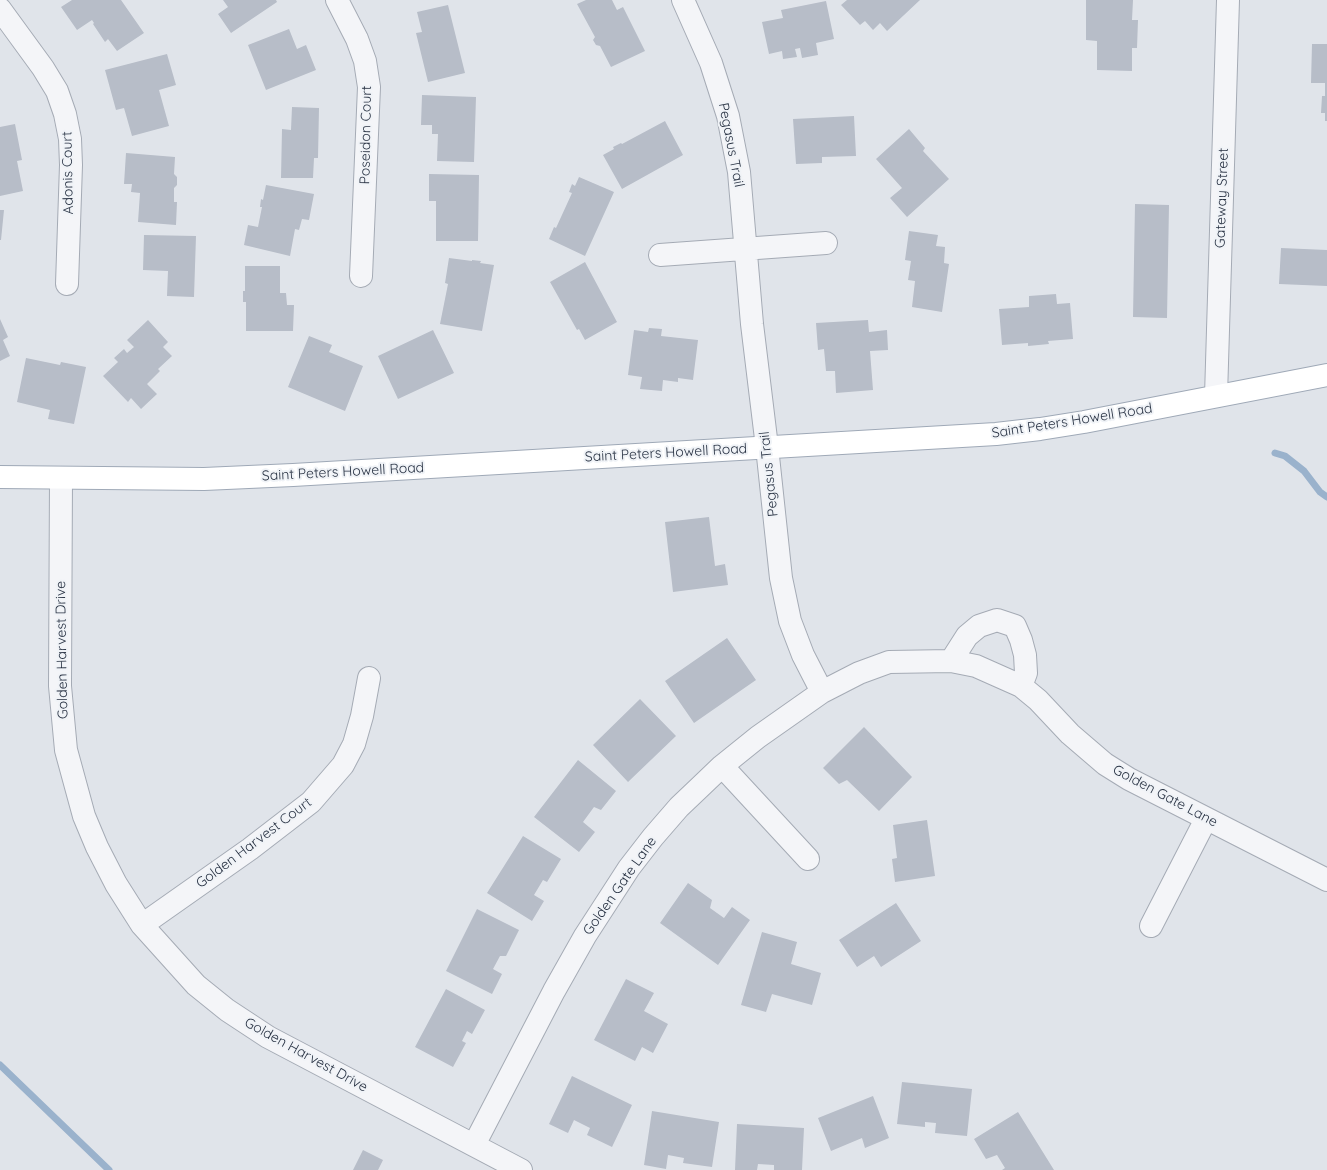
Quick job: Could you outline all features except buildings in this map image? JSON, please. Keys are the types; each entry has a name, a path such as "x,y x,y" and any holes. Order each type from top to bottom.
{"main road":[{"name":"Saint Peters Howell Road","path":"0,477 226,478 996,434 1040,429 1327,375"}],"street":[{"name":"Poseidon Court","path":"337,0 357,39 365,62 369,87 361,276"},
{"name":"Pegasus Trail","path":"683,0 711,63 728,116 739,172 752,324 780,571 790,621 803,656 822,692"},
{"name":"Gateway Street","path":"1216,396 1228,0"},
{"name":"Adonis Court","path":"0,9 43,68 56,91 65,114 70,138 71,165 68,284"},
{"path":"660,256 826,243"},
{"name":"Golden Harvest Drive","path":"61,478 60,686 66,750 84,816 97,847 116,884 142,925 196,985 227,1010 268,1037 521,1170"},
{"path":"951,661 967,636 980,626 997,620 1015,626 1021,640 1026,673 1021,686"},
{"name":"Golden Gate Lane","path":"474,1145 554,991 585,936 629,868 653,837 679,807 722,766 776,724 822,692 859,672 889,662 951,661 976,666 1021,686 1038,700 1070,734 1105,764 1129,779 1327,880"},
{"name":"Golden Harvest Court","path":"142,925 250,849 311,802 343,765 354,744 370,678"},
{"path":"722,766 808,859"},
{"path":"1151,926 1206,819"}],"waterway":[{"path":"1275,453 1285,456 1304,471 1320,492 1327,497"},
{"path":"0,1065 109,1170"}]}
